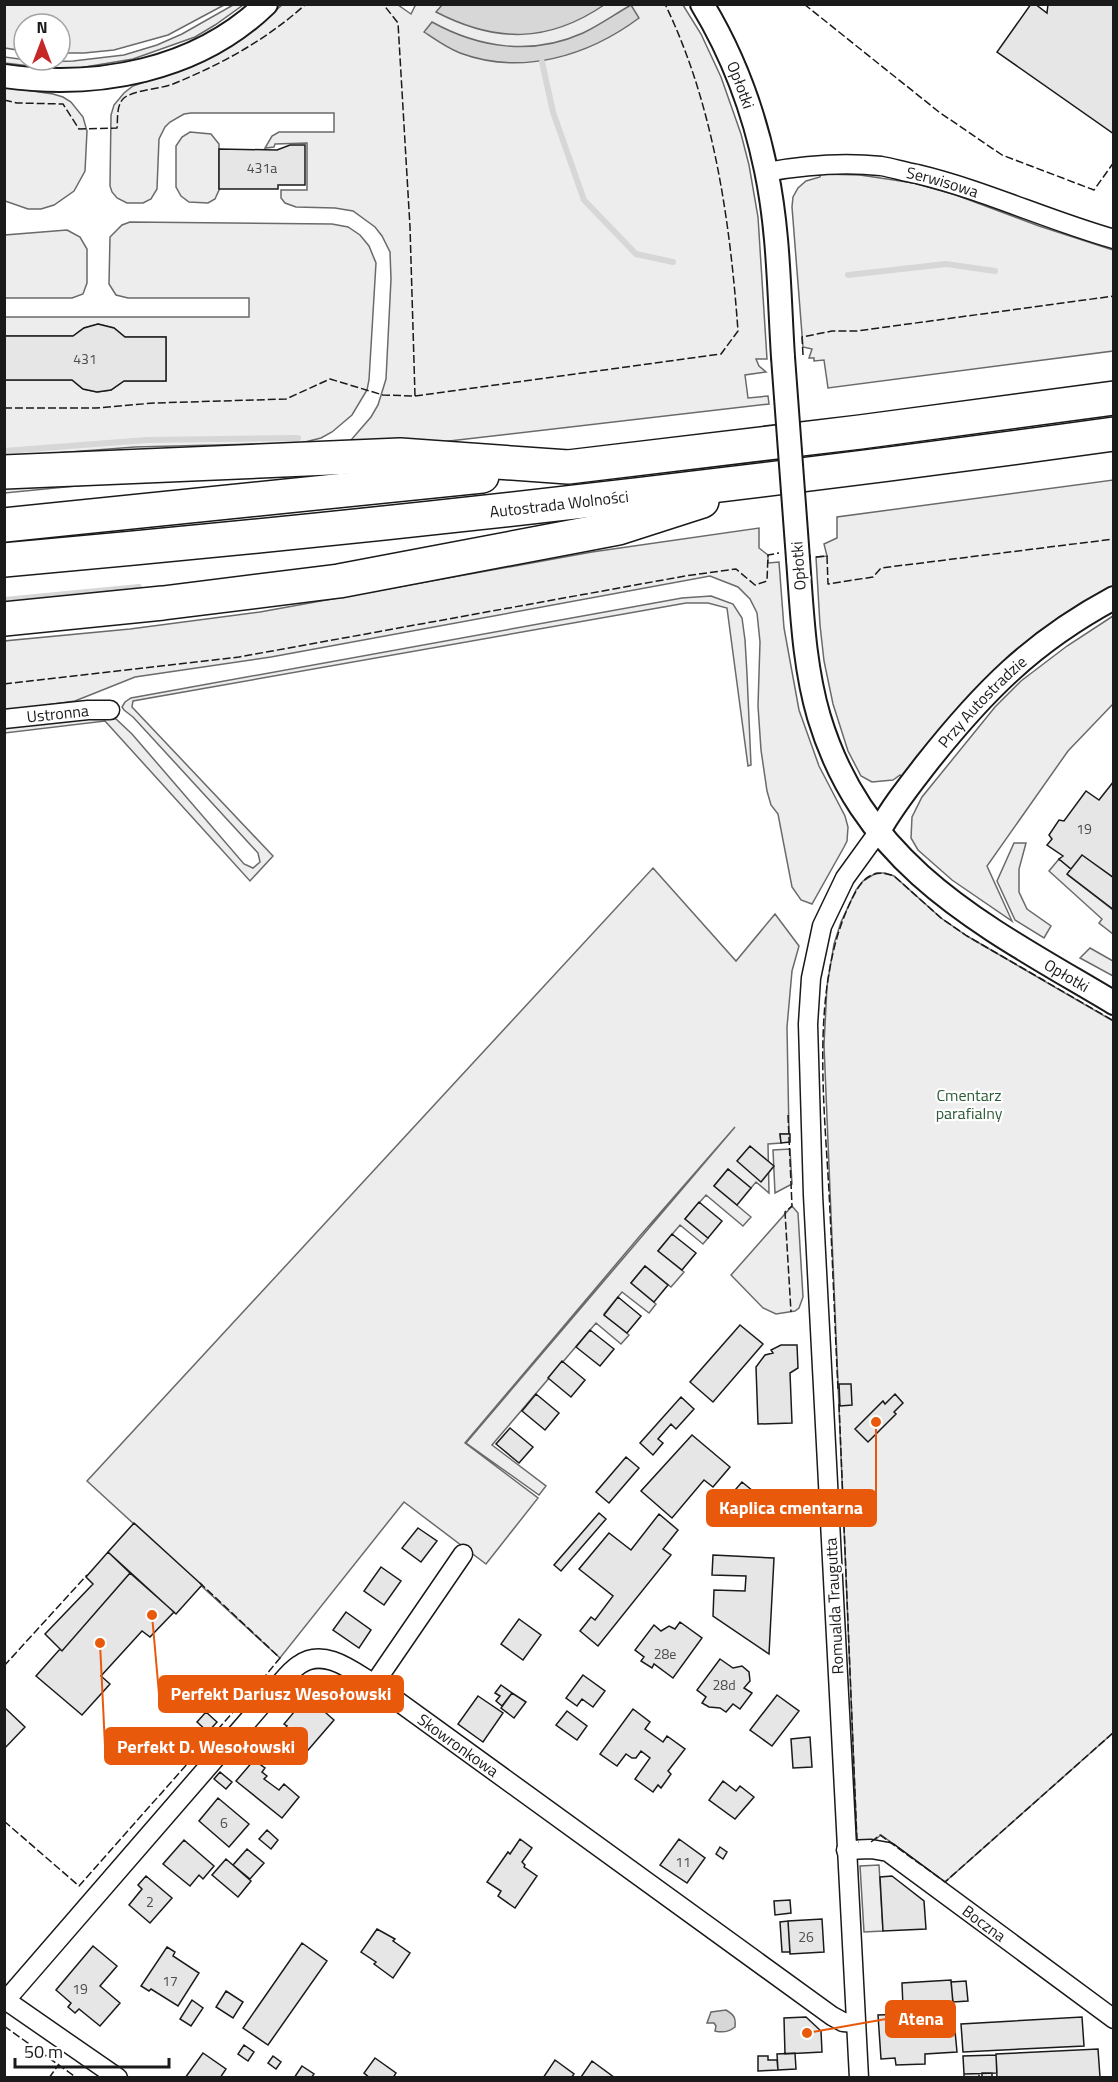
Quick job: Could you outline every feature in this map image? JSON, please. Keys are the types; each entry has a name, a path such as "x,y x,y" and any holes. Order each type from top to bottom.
{"highway":[{"path":"4,525 568,467 860,432 1113,398"},
{"name":"Autostrada Wolności","path":"4,561 433,518 770,479 1113,434"},
{"path":"4,472 400,455 568,467"},
{"path":"4,619 163,603 366,576 618,528 770,479"}],"street":[{"path":"4,76 42,81 70,81 132,74 186,56 209,45 234,30 266,4"},
{"name":"Opłotki","path":"702,4 738,76 757,132 767,172 775,231 804,635 810,677 819,715 840,770 858,802 879,831 910,867 951,902 995,932 1113,1003"},
{"name":"Serwisowa","path":"767,172 806,165 882,166 950,182 1077,229 1113,239"},
{"name":"Przy Autostradzie","path":"879,831 892,807 969,711 1001,677 1047,640 1113,598"},
{"name":"Ustronna","path":"4,718 110,710"},
{"name":"Romualda Traugutta","path":"859,2078 846,1850 808,1024 811,978 822,926 845,878 879,831"},
{"path":"374,1684 463,1554"},
{"name":"Skowronkowa","path":"5,1999 278,1686 299,1665 320,1658 334,1661 374,1684 832,2016 843,2022 856,2023"},
{"name":"Boczna","path":"846,1850 876,1849 888,1852 1113,2019"},
{"path":"5,1999 118,2078"}],"shaded area":[{"path":"5,4 224,5 168,35 114,50 84,53 72,53 72,12 12,12 12,49 5,48"},
{"path":"416,4 683,5 701,34 721,77 749,165 758,217 767,359 756,359 759,366 766,372 745,375 748,398 768,396 769,404 423,444 351,445 351,440 378,405 386,379 391,279 390,252 375,227 353,211 296,207 285,203 281,198 281,190 307,190 307,143 275,144 274,147 265,148 272,136 279,132 334,132 334,113 184,114 165,127 159,139 157,189 151,199 143,203 127,203 117,198 112,192 110,186 111,115 114,105 133,86 168,74 269,16 282,5 398,5 411,14"},
{"path":"233,5 243,5 195,37 133,59 72,68 72,61 124,55 157,45 182,34"},
{"path":"442,5 604,5 563,26 542,32 522,34 501,33 458,22 436,12"},
{"path":"631,5 639,18 598,43 576,52 530,62 507,63 483,60 455,51 424,32 432,22 468,38 487,43 506,46 544,45 583,33"},
{"path":"5,57 12,58 12,64 5,63"},
{"path":"5,87 63,97 71,102 83,117 87,131 85,171 74,191 54,205 41,209 28,209 5,201"},
{"path":"190,132 211,134 219,144 219,190 215,199 208,203 189,202 181,196 176,187 176,146 182,137"},
{"path":"821,174 860,175 914,183 956,195 1039,226 1113,250 1113,351 828,388 824,360 814,361 814,358 809,358 812,349 803,347 792,207 793,197 798,188 806,181 820,177"},
{"path":"130,222 332,224 348,227 360,235 369,246 376,263 369,380 367,390 352,415 332,432 321,438 301,443 135,447 5,457 5,380 72,380 83,389 97,392 111,390 124,381 166,381 166,337 125,337 114,328 98,324 84,328 73,336 5,336 5,317 249,317 249,298 128,298 116,295 109,284 110,237 122,225"},
{"path":"67,230 80,237 87,249 87,283 83,294 72,298 5,298 5,235"},
{"path":"1113,480 1113,587 1103,592 903,779 900,775 893,780 872,782 861,776 848,751 833,704 824,661 820,625 816,557 827,556 824,544 837,538 837,517"},
{"path":"5,483 96,484 5,493"},
{"path":"759,528 759,548 768,555 768,563 779,562 784,628 799,710 819,766 845,816 848,827 847,841 812,904 801,900 792,887 778,814 771,805 767,791 758,706 760,642 757,613 750,599 738,587 710,576 271,657 135,677 75,701 5,711 4,641 130,629 260,612 592,552"},
{"path":"711,596 733,604 742,618 751,765 748,766 727,608 708,603 686,603 133,701 132,707 273,856 250,881 105,721 5,733 4,726 96,716 116,719 132,734 244,864 253,868 260,862 258,853 124,710 122,707 125,702 131,698 682,598"},
{"path":"1113,616 1113,704 1068,751 987,866 1012,921 952,880 918,850 911,838 912,817 922,797 995,707 1021,681 1067,646"},
{"path":"1014,843 1026,843 1019,869 1019,892 1027,909 1051,926 1044,938 1015,920 997,881"},
{"path":"1059,859 1071,869 1068,875 1113,910 1113,934 1099,923 1102,919 1049,871"},
{"path":"653,868 736,961 775,914 799,946 792,971 787,1027 789,1134 780,1134 781,1143 768,1144 769,1193 756,1182 751,1188 728,1169 714,1186 751,1217 743,1226 706,1195 685,1219 708,1238 703,1244 680,1225 658,1251 684,1272 671,1287 645,1266 631,1283 656,1304 649,1313 622,1292 604,1314 629,1335 621,1344 596,1323 492,1445 546,1486 539,1495 466,1443 735,1127 465,1443 538,1498 486,1564 404,1502 280,1658 87,1481"},
{"name":"Cmentarz parafialny","path":"876,873 894,876 941,918 967,936 1113,1021 1114,1732 945,1882 881,1835 872,1842 857,1842 824,1045 827,986 834,944 841,922 856,890 863,881"},
{"path":"1090,948 1113,961 1113,976 1080,958"},
{"path":"790,1149 792,1184 775,1193 773,1150"},
{"path":"792,1206 798,1213 803,1297 799,1308 795,1311 776,1314 763,1308 731,1275"},
{"path":"879,1865 883,1931 864,1932 860,1866"},
{"path":"726,2010 734,2017 735,2027 726,2032 715,2031 714,2023 707,2023 711,2012"}],"building":[{"path":"1031,4 1035,4 1047,13 1048,4 1114,4 1114,134 997,52"},
{"path":"290,145 305,145 305,185 278,185 278,189 219,189 219,149 277,150"},
{"path":"98,324 114,328 125,337 166,337 166,381 124,381 111,390 97,392 83,389 72,380 4,380 4,336 73,336 84,328"},
{"path":"1114,781 1114,878 1082,855 1071,869 1059,859 1063,856 1047,845 1052,839 1049,835 1059,820 1064,821 1086,791 1099,800"},
{"path":"1082,855 1114,878 1114,910 1067,874"},
{"path":"780,1134 790,1134 790,1142 781,1143"},
{"path":"750,1146 774,1166 761,1182 737,1161"},
{"path":"728,1169 751,1188 737,1205 714,1186"},
{"path":"699,1202 722,1221 708,1238 685,1219"},
{"path":"672,1234 696,1253 682,1270 658,1251"},
{"path":"645,1266 668,1285 654,1302 631,1283"},
{"path":"618,1297 641,1316 627,1333 604,1315"},
{"path":"740,1325 763,1344 713,1402 690,1382"},
{"path":"590,1330 614,1349 600,1366 576,1347"},
{"path":"781,1345 797,1345 798,1368 790,1373 792,1423 758,1424 756,1367 765,1355 773,1353 771,1350"},
{"path":"562,1361 585,1380 571,1397 548,1378"},
{"path":"839,1384 851,1384 852,1405 840,1406"},
{"path":"536,1394 559,1413 545,1430 522,1411"},
{"path":"895,1394 903,1403 894,1412 896,1414 868,1442 855,1429 883,1401 885,1404"},
{"path":"681,1397 694,1409 676,1429 671,1424 658,1439 663,1443 653,1455 640,1443"},
{"path":"510,1428 533,1447 519,1463 496,1444"},
{"path":"692,1435 730,1467 713,1487 704,1480 672,1518 641,1491"},
{"path":"626,1457 639,1468 609,1503 596,1492"},
{"path":"742,1482 753,1491 734,1513 723,1504"},
{"path":"599,1513 606,1519 561,1571 554,1565"},
{"path":"659,1514 678,1530 663,1549 671,1555 598,1646 580,1631 591,1617 595,1620 613,1596 579,1569 609,1533 631,1550"},
{"path":"134,1523 202,1585 176,1614 108,1552"},
{"path":"418,1528 437,1541 421,1562 402,1548"},
{"path":"108,1552 130,1573 62,1651 45,1634 93,1584 86,1577"},
{"path":"713,1555 774,1558 769,1654 713,1616 714,1590 745,1591 746,1576 712,1575"},
{"path":"381,1567 401,1581 384,1605 364,1591"},
{"path":"130,1573 174,1612 150,1637 142,1631 101,1676 110,1684 82,1715 36,1676 60,1649 62,1651"},
{"path":"346,1612 371,1630 359,1648 333,1630"},
{"path":"519,1619 541,1635 523,1660 501,1644"},
{"path":"680,1622 702,1638 673,1678 654,1664 652,1668 641,1661 644,1657 635,1650 654,1625 661,1631 669,1626 675,1629"},
{"path":"720,1659 733,1668 742,1666 749,1672 750,1681 744,1688 752,1693 740,1709 733,1704 726,1712 702,1703 706,1697 697,1690"},
{"path":"583,1675 605,1691 593,1707 582,1699 577,1706 566,1698"},
{"path":"501,1685 512,1693 502,1706 496,1701 500,1696 495,1693"},
{"path":"512,1693 526,1702 514,1718 501,1708"},
{"path":"777,1695 799,1711 772,1746 750,1730"},
{"path":"478,1696 503,1713 483,1742 458,1724"},
{"path":"310,1699 334,1720 303,1756 279,1735 287,1726 284,1724 299,1706 302,1709"},
{"path":"4,1707 25,1727 4,1749"},
{"path":"633,1709 650,1722 645,1729 663,1742 667,1736 685,1749 668,1771 671,1774 661,1788 658,1785 653,1792 635,1779 650,1758 641,1751 636,1758 626,1754 617,1766 600,1754"},
{"path":"567,1711 587,1726 577,1740 556,1725"},
{"path":"206,1712 217,1722 208,1732 197,1722"},
{"path":"810,1737 812,1767 793,1768 791,1739"},
{"path":"254,1760 265,1768 262,1772 267,1776 264,1779 279,1790 284,1784 299,1797 282,1818 236,1781"},
{"path":"220,1772 232,1782 226,1789 214,1779"},
{"path":"723,1781 736,1791 740,1786 754,1797 735,1819 709,1800"},
{"path":"218,1798 249,1824 229,1847 199,1821"},
{"path":"267,1830 278,1840 271,1849 259,1839"},
{"path":"520,1839 532,1848 522,1862 524,1867 537,1876 515,1908 498,1896 501,1891 487,1882"},
{"path":"679,1839 705,1858 687,1883 660,1865"},
{"path":"184,1840 214,1866 203,1879 199,1875 190,1886 163,1864"},
{"path":"720,1847 727,1852 723,1859 716,1854"},
{"path":"247,1849 264,1863 250,1879 233,1865"},
{"path":"226,1859 251,1881 238,1897 212,1875"},
{"path":"146,1876 172,1898 150,1923 129,1905 142,1889 138,1885"},
{"path":"892,1876 924,1901 926,1929 883,1931 880,1877"},
{"path":"790,1900 791,1913 775,1915 774,1901"},
{"path":"822,1919 824,1952 790,1954 788,1921"},
{"path":"788,1921 790,1952 782,1952 780,1922"},
{"path":"377,1929 395,1939 393,1941 410,1953 393,1978 361,1952"},
{"path":"302,1943 327,1961 268,2045 243,2028"},
{"path":"93,1946 117,1966 100,1986 120,2003 100,2026 79,2009 75,2013 68,2007 71,2003 56,1990"},
{"path":"167,1947 175,1952 173,1956 199,1973 178,2006 151,1989 149,1991 141,1986"},
{"path":"951,1980 953,2004 903,2008 902,1983"},
{"path":"966,1981 968,2001 953,2002 951,1982"},
{"path":"226,1991 243,2002 233,2018 216,2007"},
{"path":"192,2000 203,2008 191,2026 180,2019"},
{"path":"907,2014 907,2017 926,2015 927,2027 922,2027 922,2033 955,2031 957,2052 925,2054 925,2064 896,2065 895,2058 881,2059 878,2015"},
{"path":"806,2017 821,2031 822,2052 785,2054 784,2018"},
{"path":"1082,2017 1084,2046 963,2052 961,2024"},
{"path":"244,2045 254,2052 248,2061 238,2054"},
{"path":"1098,2049 1100,2077 997,2078 996,2054"},
{"path":"203,2053 226,2069 220,2078 185,2078"},
{"path":"795,2053 796,2069 778,2070 777,2054"},
{"path":"996,2055 997,2073 964,2074 963,2056"},
{"path":"273,2056 281,2062 276,2069 268,2063"},
{"path":"758,2056 768,2056 768,2060 777,2060 778,2070 758,2071"},
{"path":"375,2058 396,2073 393,2078 370,2078 364,2073"},
{"path":"555,2060 574,2074 571,2078 543,2078"},
{"path":"592,2061 615,2078 581,2077"},
{"path":"302,2066 314,2074 311,2078 294,2078"},
{"path":"982,2073 992,2073 992,2078 982,2078"},
{"path":"964,2074 979,2074 979,2078 964,2078"}],"waterway":[{"path":"542,62 553,112 584,200 636,254 673,262"},
{"path":"848,275 946,264 995,271"},
{"path":"4,451 147,440 298,438"},
{"path":"4,600 139,587"}],"fence":[{"path":"4,100 17,103 63,104 79,129 117,128 121,101 128,95 173,84 209,68 259,40 306,4"},
{"path":"4,408 96,408 154,403 286,399 330,379 383,395 415,396 410,227 398,23 383,4"},
{"path":"415,396 721,354 738,331 724,206 708,123 682,43 665,4"},
{"path":"804,4 939,112 1002,155 1094,190 1114,162"},
{"path":"803,355 802,337 832,331 857,331 1114,296"},
{"path":"816,557 827,556 828,584 873,577 881,568 1114,539"},
{"path":"4,684 239,657 685,576 736,569 755,585 767,581 768,555 779,553"},
{"path":"838,1389 823,1095 824,1014 837,938 850,903 862,883 866,878 878,873 894,876 941,918 967,936 1114,1021"},
{"path":"788,1115 792,1206 785,1212 791,1312"},
{"path":"839,1404 857,1842 859,1842"},
{"path":"4,1666 87,1575"},
{"path":"4,1821 79,1886 266,1675 280,1658 200,1583"},
{"path":"871,1842 880,1835 945,1882 1114,1732"},
{"path":"4,2026 77,2078"},
{"path":"49,2078 59,2064"}],"place":[{"name":"Kaplica cmentarna","path":"876,1422"},
{"name":"Perfekt Dariusz Wesołowski","path":"152,1615"},
{"name":"Perfekt D. Wesołowski","path":"100,1643"},
{"name":"Atena","path":"807,2033"}]}
